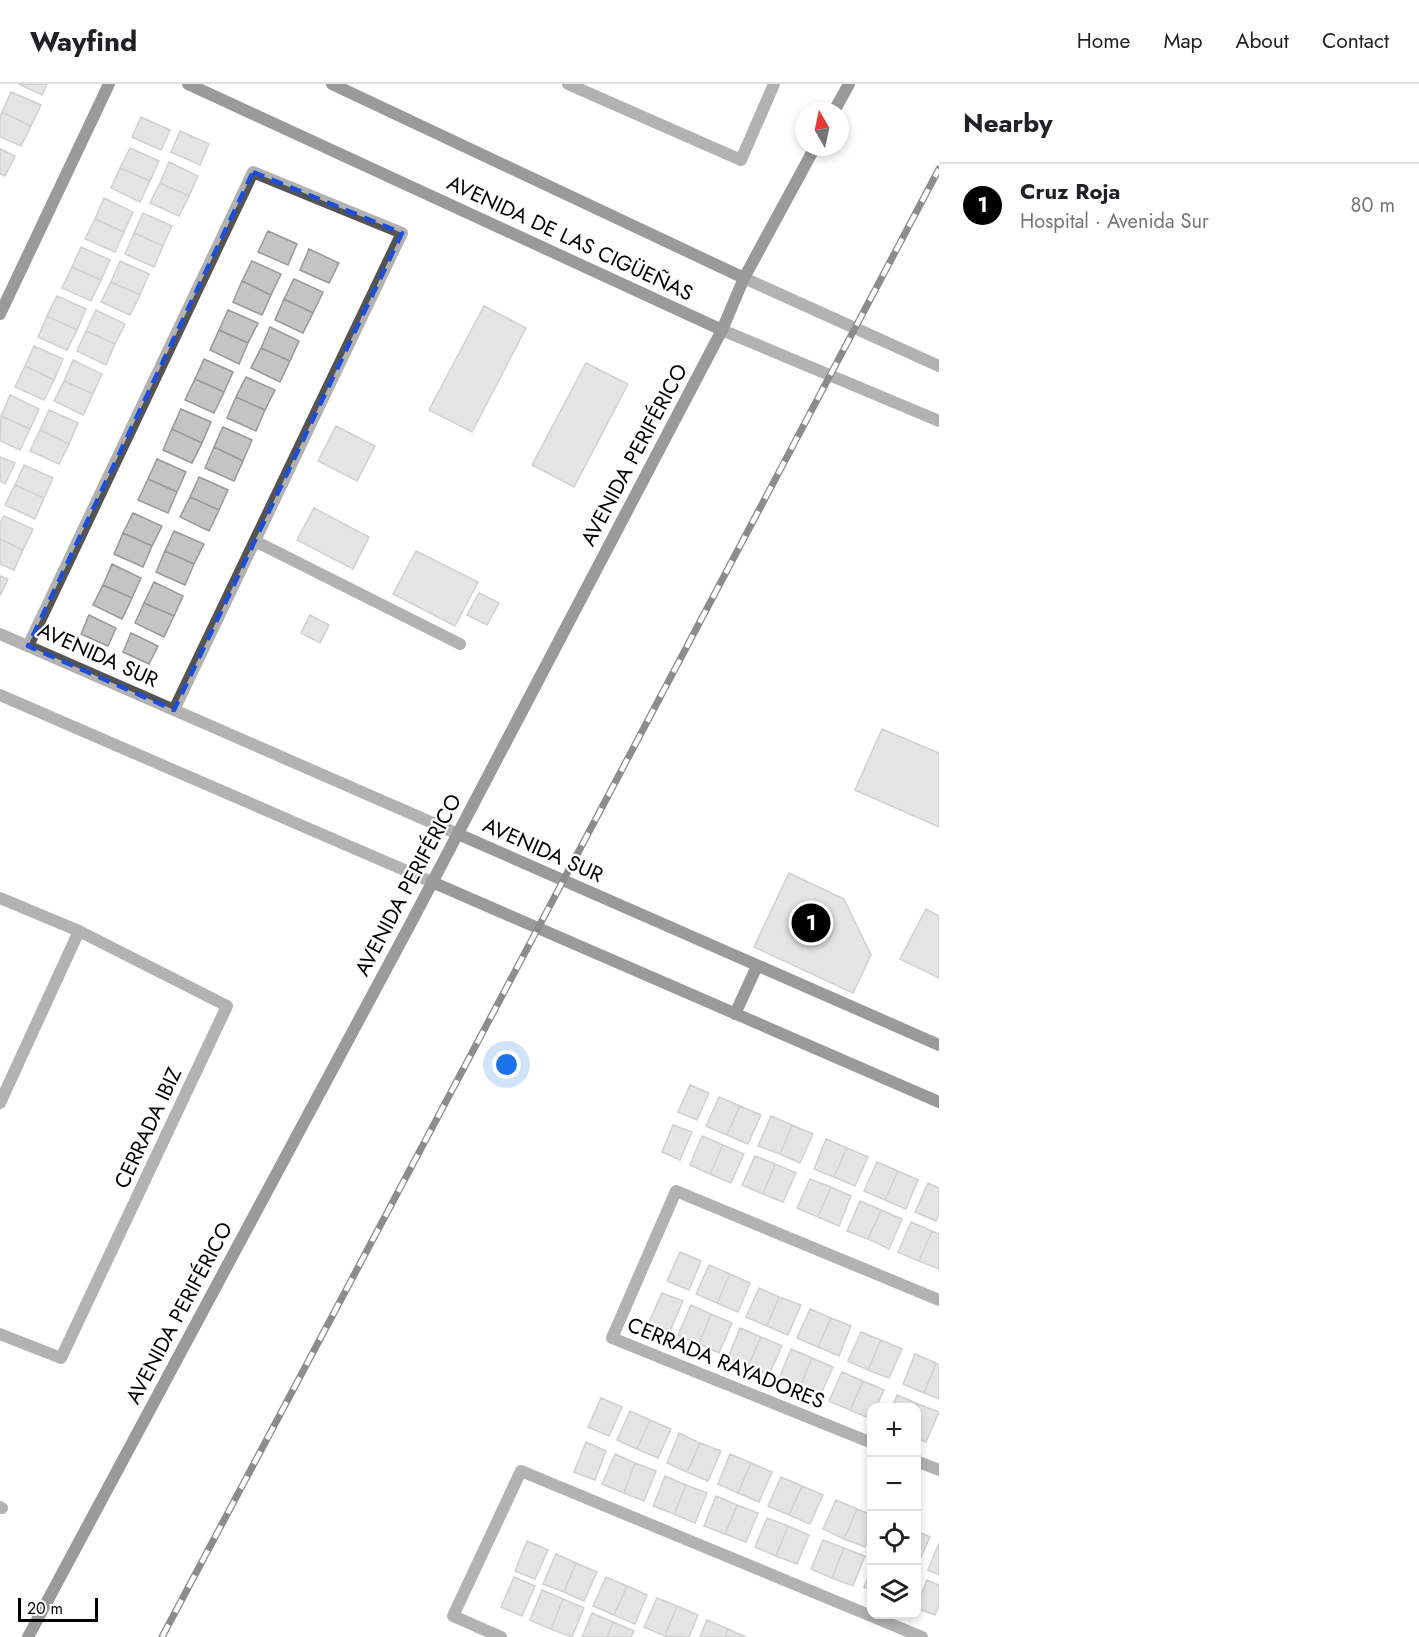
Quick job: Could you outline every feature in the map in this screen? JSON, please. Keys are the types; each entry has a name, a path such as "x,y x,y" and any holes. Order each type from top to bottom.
{"main road":[{"path":"0,314 109,84"},
{"name":"AVENIDA DE LAS CIGÜEÑAS","path":"188,84 722,330"},
{"name":"AVENIDA DE LAS CIGÜEÑAS","path":"332,84 744,278"},
{"path":"839,102 849,84"},
{"name":"AVENIDA PERIFÉRICO","path":"28,1637 458,834 722,330 744,278 810,156"},
{"name":"AVENIDA SUR","path":"458,834 939,1045"},
{"path":"432,882 939,1102"},
{"path":"735,1014 757,966"}],"street":[{"path":"568,84 741,160 774,84"},
{"path":"28,646 253,172 402,232 174,710"},
{"name":"AVENIDA DE LAS CIGÜEÑAS","path":"744,278 939,366"},
{"name":"AVENIDA DE LAS CIGÜEÑAS","path":"722,330 939,421"},
{"path":"255,541 460,644"},
{"name":"AVENIDA SUR","path":"0,634 458,834"},
{"path":"0,695 432,882"},
{"name":"CERRADA IBIZ","path":"0,898 79,931 227,1006 61,1358 0,1334"},
{"path":"0,1103 79,931"},
{"name":"CERRADA RAYADORES","path":"867,1441 612,1338 676,1191 939,1300"},
{"path":"921,1463 939,1470"},
{"path":"501,1637 453,1616 521,1471 922,1637"}],"highlighted area":[{"path":"253,172 402,233 174,710 28,646"}],"building":[{"path":"19,84 47,84 42,95"},
{"path":"11,92 41,105 31,126 2,112"},
{"path":"2,112 31,126 21,146 0,137"},
{"path":"141,117 170,130 161,150 132,137"},
{"path":"180,131 209,144 200,165 171,152"},
{"path":"130,148 159,161 150,181 120,168"},
{"path":"0,149 15,156 5,176 0,174"},
{"path":"169,162 198,176 189,196 160,183"},
{"path":"120,168 150,181 140,202 111,188"},
{"path":"160,183 189,196 179,216 150,203"},
{"path":"104,198 133,212 124,232 95,219"},
{"path":"143,213 172,226 163,246 134,233"},
{"path":"95,219 124,232 115,252 85,239"},
{"path":"268,231 297,244 288,265 258,252"},
{"path":"134,233 163,246 154,267 125,254"},
{"path":"81,247 110,260 101,280 72,267"},
{"path":"309,249 339,263 329,283 300,270"},
{"path":"120,261 149,274 140,295 111,282"},
{"path":"252,261 281,274 271,295 242,281"},
{"path":"72,267 101,280 91,301 62,288"},
{"path":"294,279 323,292 313,313 284,299"},
{"path":"242,281 271,295 262,315 233,302"},
{"path":"111,282 140,295 130,315 101,302"},
{"path":"57,296 86,309 77,330 47,316"},
{"path":"284,299 313,313 303,333 275,320"},
{"path":"484,306 526,328 472,432 429,410"},
{"path":"96,310 125,324 115,344 86,331"},
{"path":"228,310 258,323 248,343 219,330"},
{"path":"47,316 77,330 67,350 38,337"},
{"path":"270,327 299,341 290,361 261,348"},
{"path":"219,330 248,343 239,364 210,350"},
{"path":"86,331 115,344 106,365 77,351"},
{"path":"34,346 63,359 54,380 25,366"},
{"path":"261,348 290,361 280,382 251,368"},
{"path":"204,359 233,372 224,392 195,379"},
{"path":"73,360 102,374 93,394 64,381"},
{"path":"586,363 628,384 574,487 532,465"},
{"path":"25,366 54,380 44,400 15,387"},
{"path":"246,377 275,390 265,410 236,397"},
{"path":"195,379 224,392 214,413 185,400"},
{"path":"64,381 93,394 83,415 54,401"},
{"path":"10,395 39,409 30,429 1,416"},
{"path":"236,397 265,410 256,431 227,418"},
{"path":"181,409 211,422 202,443 172,429"},
{"path":"49,410 78,423 69,444 40,430"},
{"path":"1,416 30,429 20,450 0,441"},
{"path":"336,426 375,446 357,481 318,461"},
{"path":"223,427 252,440 243,461 214,447"},
{"path":"172,429 202,443 192,463 163,450"},
{"path":"40,430 69,444 59,464 30,451"},
{"path":"214,447 243,461 234,481 205,468"},
{"path":"0,457 15,463 5,484 0,481"},
{"path":"157,459 186,472 177,492 148,479"},
{"path":"24,465 53,478 44,498 15,485"},
{"path":"199,477 228,490 219,510 190,497"},
{"path":"148,479 177,492 168,513 138,500"},
{"path":"15,485 44,498 35,519 5,505"},
{"path":"190,497 219,510 209,531 180,517"},
{"path":"314,508 369,537 353,569 297,540"},
{"path":"133,513 162,526 152,546 123,533"},
{"path":"4,516 33,529 23,550 0,539 0,523"},
{"path":"174,531 204,544 194,564 165,551"},
{"path":"123,533 152,546 143,567 114,554"},
{"path":"0,539 23,550 14,570 0,564"},
{"path":"165,551 194,564 185,585 156,572"},
{"path":"416,551 478,582 455,626 393,594"},
{"path":"112,564 141,578 132,598 103,585"},
{"path":"0,576 8,579 0,596"},
{"path":"154,582 183,596 174,616 144,603"},
{"path":"103,585 132,598 122,619 93,605"},
{"path":"479,593 499,603 487,625 467,615"},
{"path":"144,603 174,616 164,637 135,623"},
{"path":"89,615 116,628 108,646 81,634"},
{"path":"310,615 329,625 320,643 301,633"},
{"path":"131,633 158,646 149,664 123,652"},
{"path":"882,729 939,753 939,827 855,790"},
{"path":"789,873 844,899 871,955 853,993 754,947"},
{"path":"926,909 939,916 939,978 900,959"},
{"path":"690,1085 709,1093 697,1120 678,1112"},
{"path":"719,1097 740,1106 727,1135 706,1126"},
{"path":"740,1106 761,1115 748,1144 727,1135"},
{"path":"771,1116 792,1125 780,1154 758,1146"},
{"path":"673,1125 692,1132 680,1160 662,1152"},
{"path":"792,1125 813,1134 800,1163 780,1154"},
{"path":"702,1136 723,1145 710,1174 690,1165"},
{"path":"826,1139 847,1148 834,1177 814,1169"},
{"path":"723,1145 744,1154 731,1183 710,1174"},
{"path":"847,1148 868,1157 855,1186 834,1177"},
{"path":"755,1156 775,1164 763,1194 742,1185"},
{"path":"877,1162 898,1171 885,1200 864,1191"},
{"path":"775,1164 796,1173 783,1202 763,1194"},
{"path":"898,1171 918,1180 906,1209 885,1200"},
{"path":"810,1179 831,1187 818,1217 797,1208"},
{"path":"928,1183 939,1188 939,1214 936,1221 915,1212"},
{"path":"831,1187 851,1196 839,1226 818,1217"},
{"path":"860,1201 881,1210 868,1239 847,1231"},
{"path":"881,1210 902,1219 889,1249 868,1239"},
{"path":"911,1222 932,1231 919,1261 898,1252"},
{"path":"932,1231 939,1234 939,1269 919,1261"},
{"path":"680,1252 701,1261 689,1290 667,1281"},
{"path":"709,1265 730,1274 717,1303 696,1294"},
{"path":"730,1274 750,1283 738,1312 717,1303"},
{"path":"759,1288 779,1297 767,1326 746,1317"},
{"path":"662,1293 683,1301 670,1331 649,1322"},
{"path":"779,1297 801,1305 788,1335 767,1326"},
{"path":"691,1305 711,1314 699,1344 678,1335"},
{"path":"810,1309 831,1318 818,1347 797,1338"},
{"path":"711,1314 732,1323 719,1353 699,1344"},
{"path":"831,1318 851,1326 839,1356 818,1347"},
{"path":"740,1328 761,1337 748,1366 728,1358"},
{"path":"861,1332 881,1340 868,1370 848,1361"},
{"path":"761,1337 782,1346 769,1375 748,1366"},
{"path":"881,1340 902,1349 889,1378 868,1370"},
{"path":"791,1349 812,1358 800,1387 779,1379"},
{"path":"915,1354 936,1363 924,1393 903,1384"},
{"path":"812,1358 833,1367 820,1396 800,1387"},
{"path":"936,1363 939,1365 939,1399 924,1393"},
{"path":"842,1372 863,1381 850,1410 829,1401"},
{"path":"863,1381 884,1390 878,1403 867,1403 867,1417 850,1410"},
{"path":"897,1395 916,1403 894,1403"},
{"path":"601,1398 622,1407 609,1436 588,1427"},
{"path":"921,1405 939,1412 926,1442 921,1440"},
{"path":"630,1411 650,1420 637,1449 617,1440"},
{"path":"650,1420 671,1429 658,1458 637,1449"},
{"path":"679,1433 700,1443 687,1472 667,1463"},
{"path":"586,1442 606,1451 595,1480 574,1472"},
{"path":"700,1443 721,1451 708,1481 687,1472"},
{"path":"615,1454 635,1463 624,1493 602,1484"},
{"path":"730,1454 751,1463 738,1493 718,1484"},
{"path":"635,1463 656,1471 644,1501 624,1493"},
{"path":"751,1463 772,1472 759,1502 738,1493"},
{"path":"665,1476 686,1485 674,1514 653,1506"},
{"path":"781,1477 802,1486 789,1515 768,1506"},
{"path":"686,1485 707,1493 695,1523 674,1514"},
{"path":"802,1486 823,1495 810,1524 789,1515"},
{"path":"716,1496 737,1505 725,1534 704,1526"},
{"path":"836,1500 857,1509 844,1539 823,1529"},
{"path":"737,1505 758,1513 746,1542 725,1534"},
{"path":"857,1509 867,1513 865,1547 844,1539"},
{"path":"767,1518 788,1526 776,1556 755,1547"},
{"path":"788,1526 809,1535 797,1564 776,1556"},
{"path":"921,1533 930,1537 921,1557"},
{"path":"823,1540 844,1548 832,1578 811,1569"},
{"path":"527,1541 548,1550 535,1579 515,1571"},
{"path":"939,1543 939,1575 928,1570"},
{"path":"844,1548 865,1556 853,1586 832,1578"},
{"path":"556,1554 576,1563 564,1592 543,1584"},
{"path":"576,1563 597,1572 584,1601 564,1592"},
{"path":"514,1577 535,1586 522,1616 501,1607"},
{"path":"606,1577 627,1586 614,1615 593,1606"},
{"path":"927,1580 939,1585 939,1605 935,1615 921,1610 921,1595"},
{"path":"627,1586 647,1595 635,1624 614,1615"},
{"path":"542,1590 563,1599 551,1629 530,1620"},
{"path":"657,1598 677,1606 665,1636 644,1627"},
{"path":"563,1599 584,1608 572,1637 551,1629"},
{"path":"677,1606 698,1615 689,1637 665,1636"},
{"path":"592,1613 613,1622 607,1637 582,1637"},
{"path":"707,1620 728,1629 725,1637 700,1637"},
{"path":"613,1622 634,1631 631,1637 607,1637"},
{"path":"728,1629 746,1637 725,1637"}],"railway":[{"path":"162,1637 939,169"}],"place":[{"name":"Cruz Roja","path":"811,923"}]}
